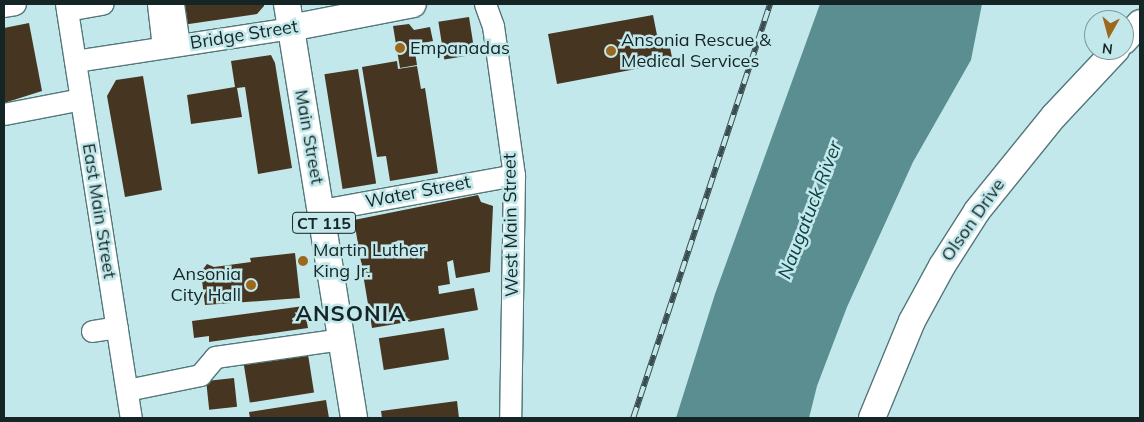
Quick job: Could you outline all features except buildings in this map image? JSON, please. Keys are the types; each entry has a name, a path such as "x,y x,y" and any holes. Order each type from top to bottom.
{"main road":[{"name":"Bridge Street","path":"288,16 412,4"},
{"name":"Main Street","path":"288,16 322,210 354,418"},
{"name":"Olson Drive","path":"872,418 912,321 942,266 977,211 1054,116 1107,60"}],"street":[{"path":"4,6 15,4"},
{"path":"67,7 102,4"},
{"path":"158,4 171,46"},
{"path":"171,46 173,4"},
{"name":"West Main Street","path":"485,4 492,26 514,175 510,418"},
{"name":"East Main Street","path":"67,7 131,418"},
{"name":"Bridge Street","path":"75,62 171,46 288,16"},
{"path":"4,114 81,99"},
{"name":"Water Street","path":"322,210 514,175"},
{"path":"92,330 117,327"},
{"path":"126,390 200,375 215,357 341,338"}],"water":[{"name":"Naugatuck River","path":"820,4 982,4 971,60 913,162 847,307 817,386 809,418 676,418 715,294"}],"railway":[{"path":"633,418 770,4"}],"place":[{"name":"Empanadas","path":"400,48"},
{"name":"Ansonia Rescue & Medical Services","path":"611,51"},
{"name":"Martin Luther King Jr.","path":"303,261"},
{"name":"Ansonia City Hall","path":"251,285"}],"district":[{"name":"ANSONIA","path":"351,314"}]}
